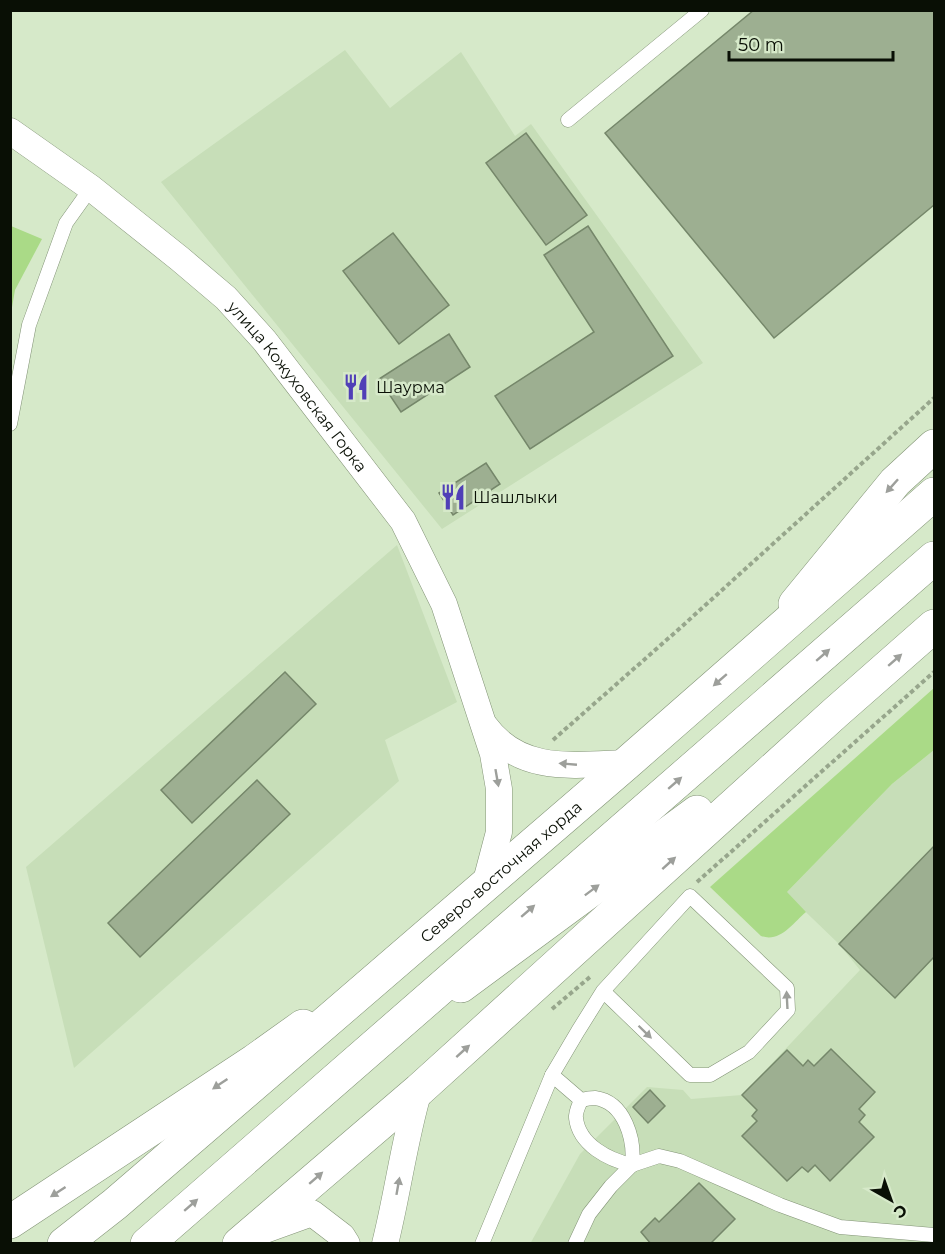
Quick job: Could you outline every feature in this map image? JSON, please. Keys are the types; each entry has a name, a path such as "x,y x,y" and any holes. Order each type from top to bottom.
{"main road":[{"path":"764,642 894,482 934,446"},
{"name":"Северо-восточная хорда","path":"64,1244 115,1204 627,763 934,494"},
{"path":"147,1244 934,558"},
{"path":"245,1239 419,1090 835,712 934,626"},
{"path":"341,1073 835,712"},
{"path":"10,1222 254,1061 405,953"}],"street":[{"name":"улица Кожуховская Горка","path":"10,131 91,188 180,259 234,306 264,340 403,521 444,604 493,754 499,789 499,832 485,885"},
{"path":"482,721 503,747 530,760 573,765 627,763"},
{"path":"385,1244 407,1132 419,1090"},
{"path":"245,1239 312,1213 342,1236 347,1244"}],"lane":[{"path":"568,120 702,10"},
{"path":"10,424 29,326 66,223 91,188"},
{"path":"482,1244 552,1075 603,991 690,896 787,988 788,1011 749,1052 710,1075 690,1075 603,991"},
{"path":"552,1075 581,1100 595,1098 609,1103 620,1114 632,1137 634,1151 632,1165"},
{"path":"581,1100 575,1116 581,1133 590,1144 608,1157 632,1165"},
{"path":"575,1244 589,1214 611,1186 632,1165 659,1156 680,1161 780,1205 840,1227 934,1235"}],"path":[{"path":"548,744 679,629 934,398"}],"shaded area":[{"path":"345,50 390,108 461,52 515,136 531,124 703,363 442,529 161,182"},
{"path":"397,545 457,702 385,740 399,781 74,1068 26,867"},
{"path":"934,750 934,1243 530,1244 580,1154 647,1087 683,1090 691,1099 742,1095 860,970 839,944 786,893 892,784"}],"green space":[{"path":"11,226 42,239 15,290 11,313"},
{"path":"934,688 934,750 892,784 787,892 806,912 780,934 774,937 761,936 710,887"}],"building":[{"path":"754,10 934,10 934,205 774,338 605,133"},
{"path":"526,133 587,215 546,245 486,163"},
{"path":"588,226 673,356 530,449 495,396 594,332 544,255"},
{"path":"393,233 449,305 399,344 343,271"},
{"path":"449,334 470,367 401,412 379,379"},
{"path":"486,463 500,484 453,515 439,493"},
{"path":"285,672 316,704 192,823 161,790"},
{"path":"257,780 290,814 140,957 108,923"},
{"path":"934,846 934,957 895,998 839,944"},
{"path":"831,1049 875,1092 859,1109 865,1115 859,1122 874,1137 830,1181 815,1165 808,1172 802,1167 787,1181 742,1136 757,1121 752,1116 757,1110 742,1095 787,1050 803,1066 808,1060 814,1066"},
{"path":"650,1090 665,1106 648,1123 633,1107"},
{"path":"699,1183 735,1219 710,1244 651,1244 641,1232 655,1218 659,1222"}],"place":[{"name":"Шаурма","path":"356,387"},
{"name":"Шашлыки","path":"453,497"}]}
